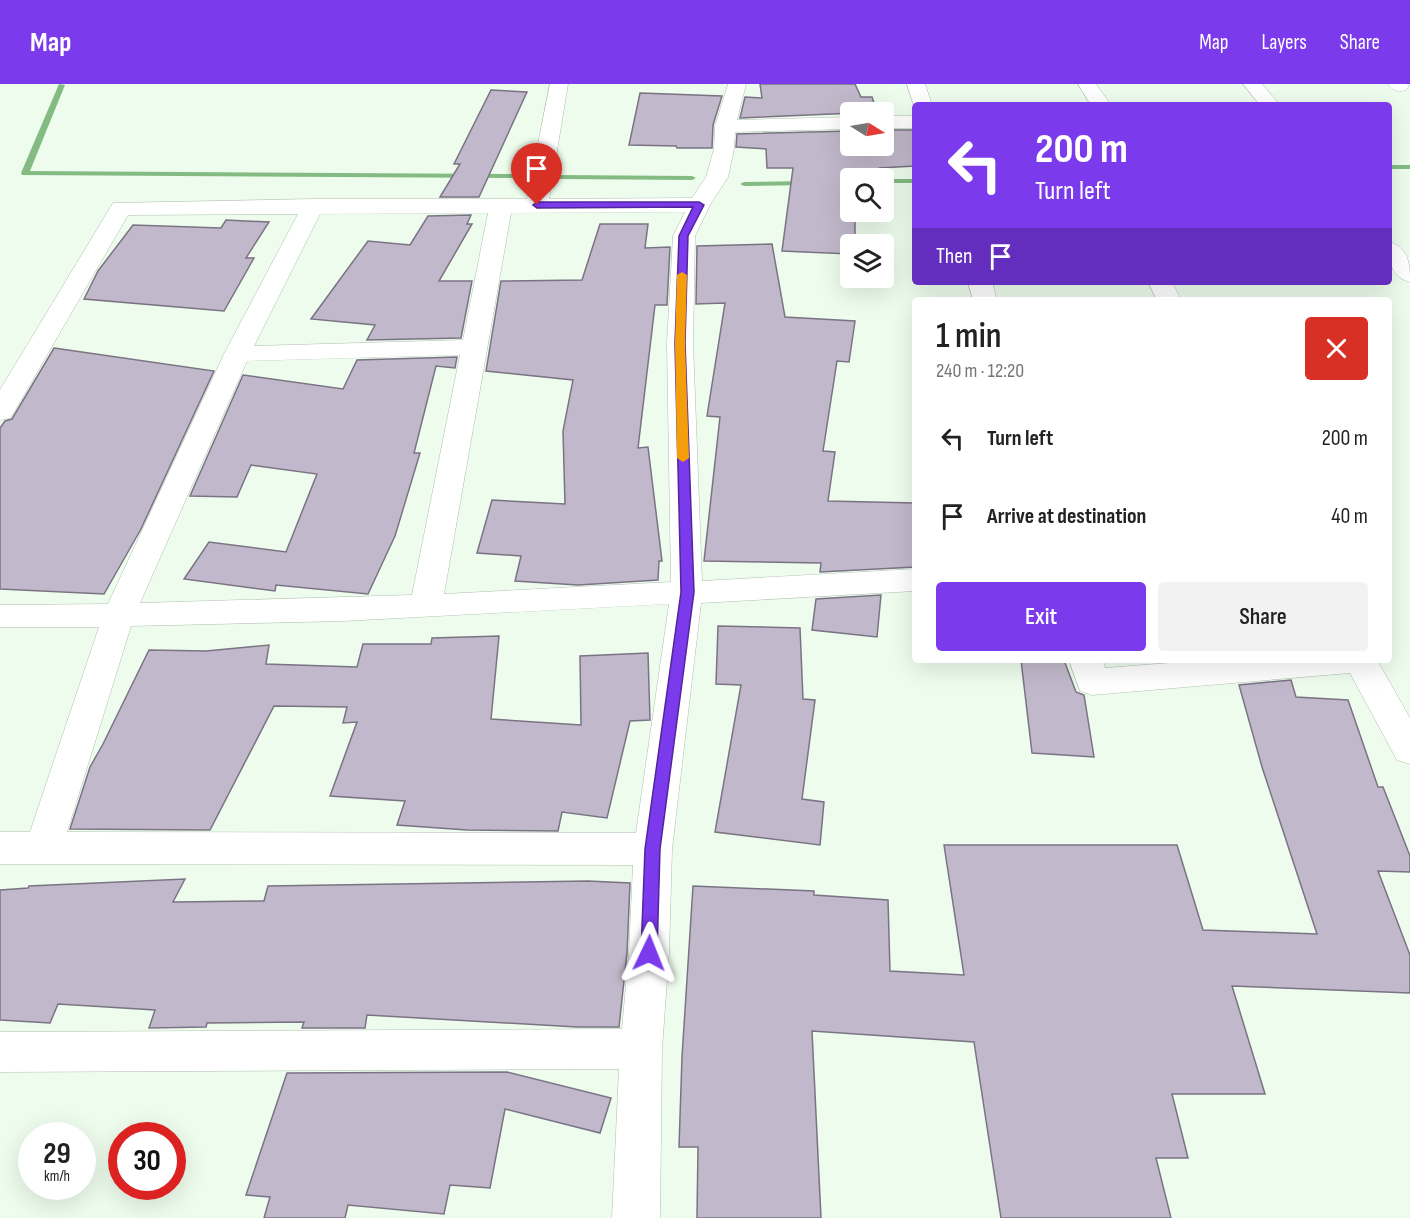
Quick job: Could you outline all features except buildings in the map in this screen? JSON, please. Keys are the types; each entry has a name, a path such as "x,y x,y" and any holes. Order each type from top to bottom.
{"street":[{"path":"537,205 559,84"},
{"path":"636,1218 641,1049 649,953 652,849 687,592 680,343 684,236 699,205 717,177 724,149 725,126 737,84"},
{"path":"916,84 921,102"},
{"path":"1087,84 1099,102"},
{"path":"1252,84 1267,102"},
{"path":"894,122 912,122"},
{"path":"725,126 840,123"},
{"path":"426,605 501,205"},
{"path":"0,412 121,207 699,205"},
{"path":"44,847 118,617 237,354 314,207"},
{"path":"1392,253 1410,275"},
{"path":"237,354 474,347"},
{"path":"0,616 118,617 426,605 912,580"},
{"path":"1087,663 1092,682 1323,663"},
{"path":"1362,663 1410,750"},
{"path":"0,849 44,847 652,849"},
{"path":"0,1052 641,1049"}],"waterway":[{"path":"62,85 25,173 518,176"},
{"path":"1392,167 1410,167"},
{"path":"560,177 692,178"},
{"path":"894,181 912,181"},
{"path":"744,184 806,183"}],"slow traffic":[{"path":"682,275 680,343 683,458"}],"route":[{"path":"537,205 699,205 684,236 680,343 687,592 652,849 649,953"}]}
